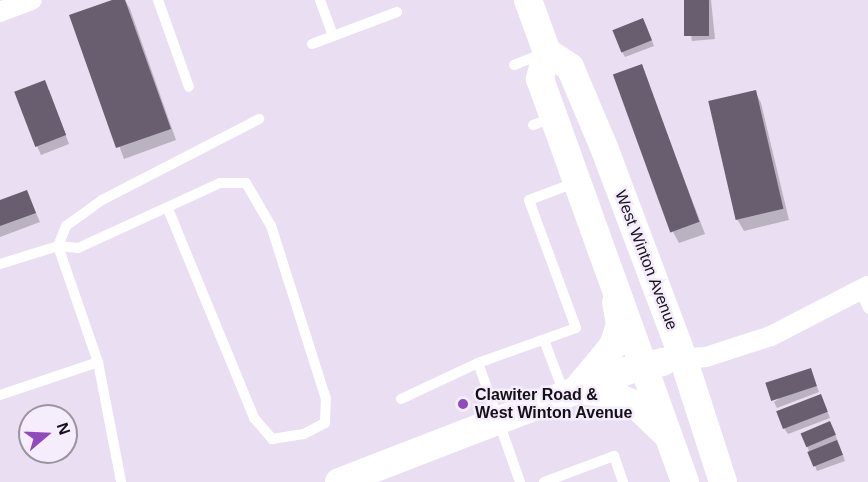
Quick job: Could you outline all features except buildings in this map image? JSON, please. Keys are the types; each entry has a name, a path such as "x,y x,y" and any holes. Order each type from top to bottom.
{"street":[{"path":"0,12 32,0"},
{"path":"528,0 547,52 540,79 543,122 578,181 686,482"},
{"name":"West Winton Avenue","path":"547,52 570,67 683,358 723,482"},
{"path":"571,392 613,346 620,324 612,275"},
{"path":"339,482 645,365 683,358 706,357 771,336 864,288"},
{"path":"571,392 610,394 636,405 653,418 672,442"}],"lane":[{"path":"158,0 189,87"},
{"path":"320,0 333,36"},
{"path":"312,44 397,12"},
{"path":"514,65 547,52"},
{"path":"121,482 98,362 58,246 66,226 102,201 259,119"},
{"path":"401,399 478,363 576,328 529,200 578,181"},
{"path":"0,264 58,246 78,248 168,209 220,183 246,183 271,226 326,399 325,423 304,434 272,439 254,418 168,209"},
{"path":"864,288 868,308"},
{"path":"544,340 571,392"},
{"path":"0,395 98,362"},
{"path":"478,363 520,482"},
{"path":"544,482 614,456 623,482"}],"place":[{"name":"Clawiter Road & West Winton Avenue","path":"463,404"}]}
